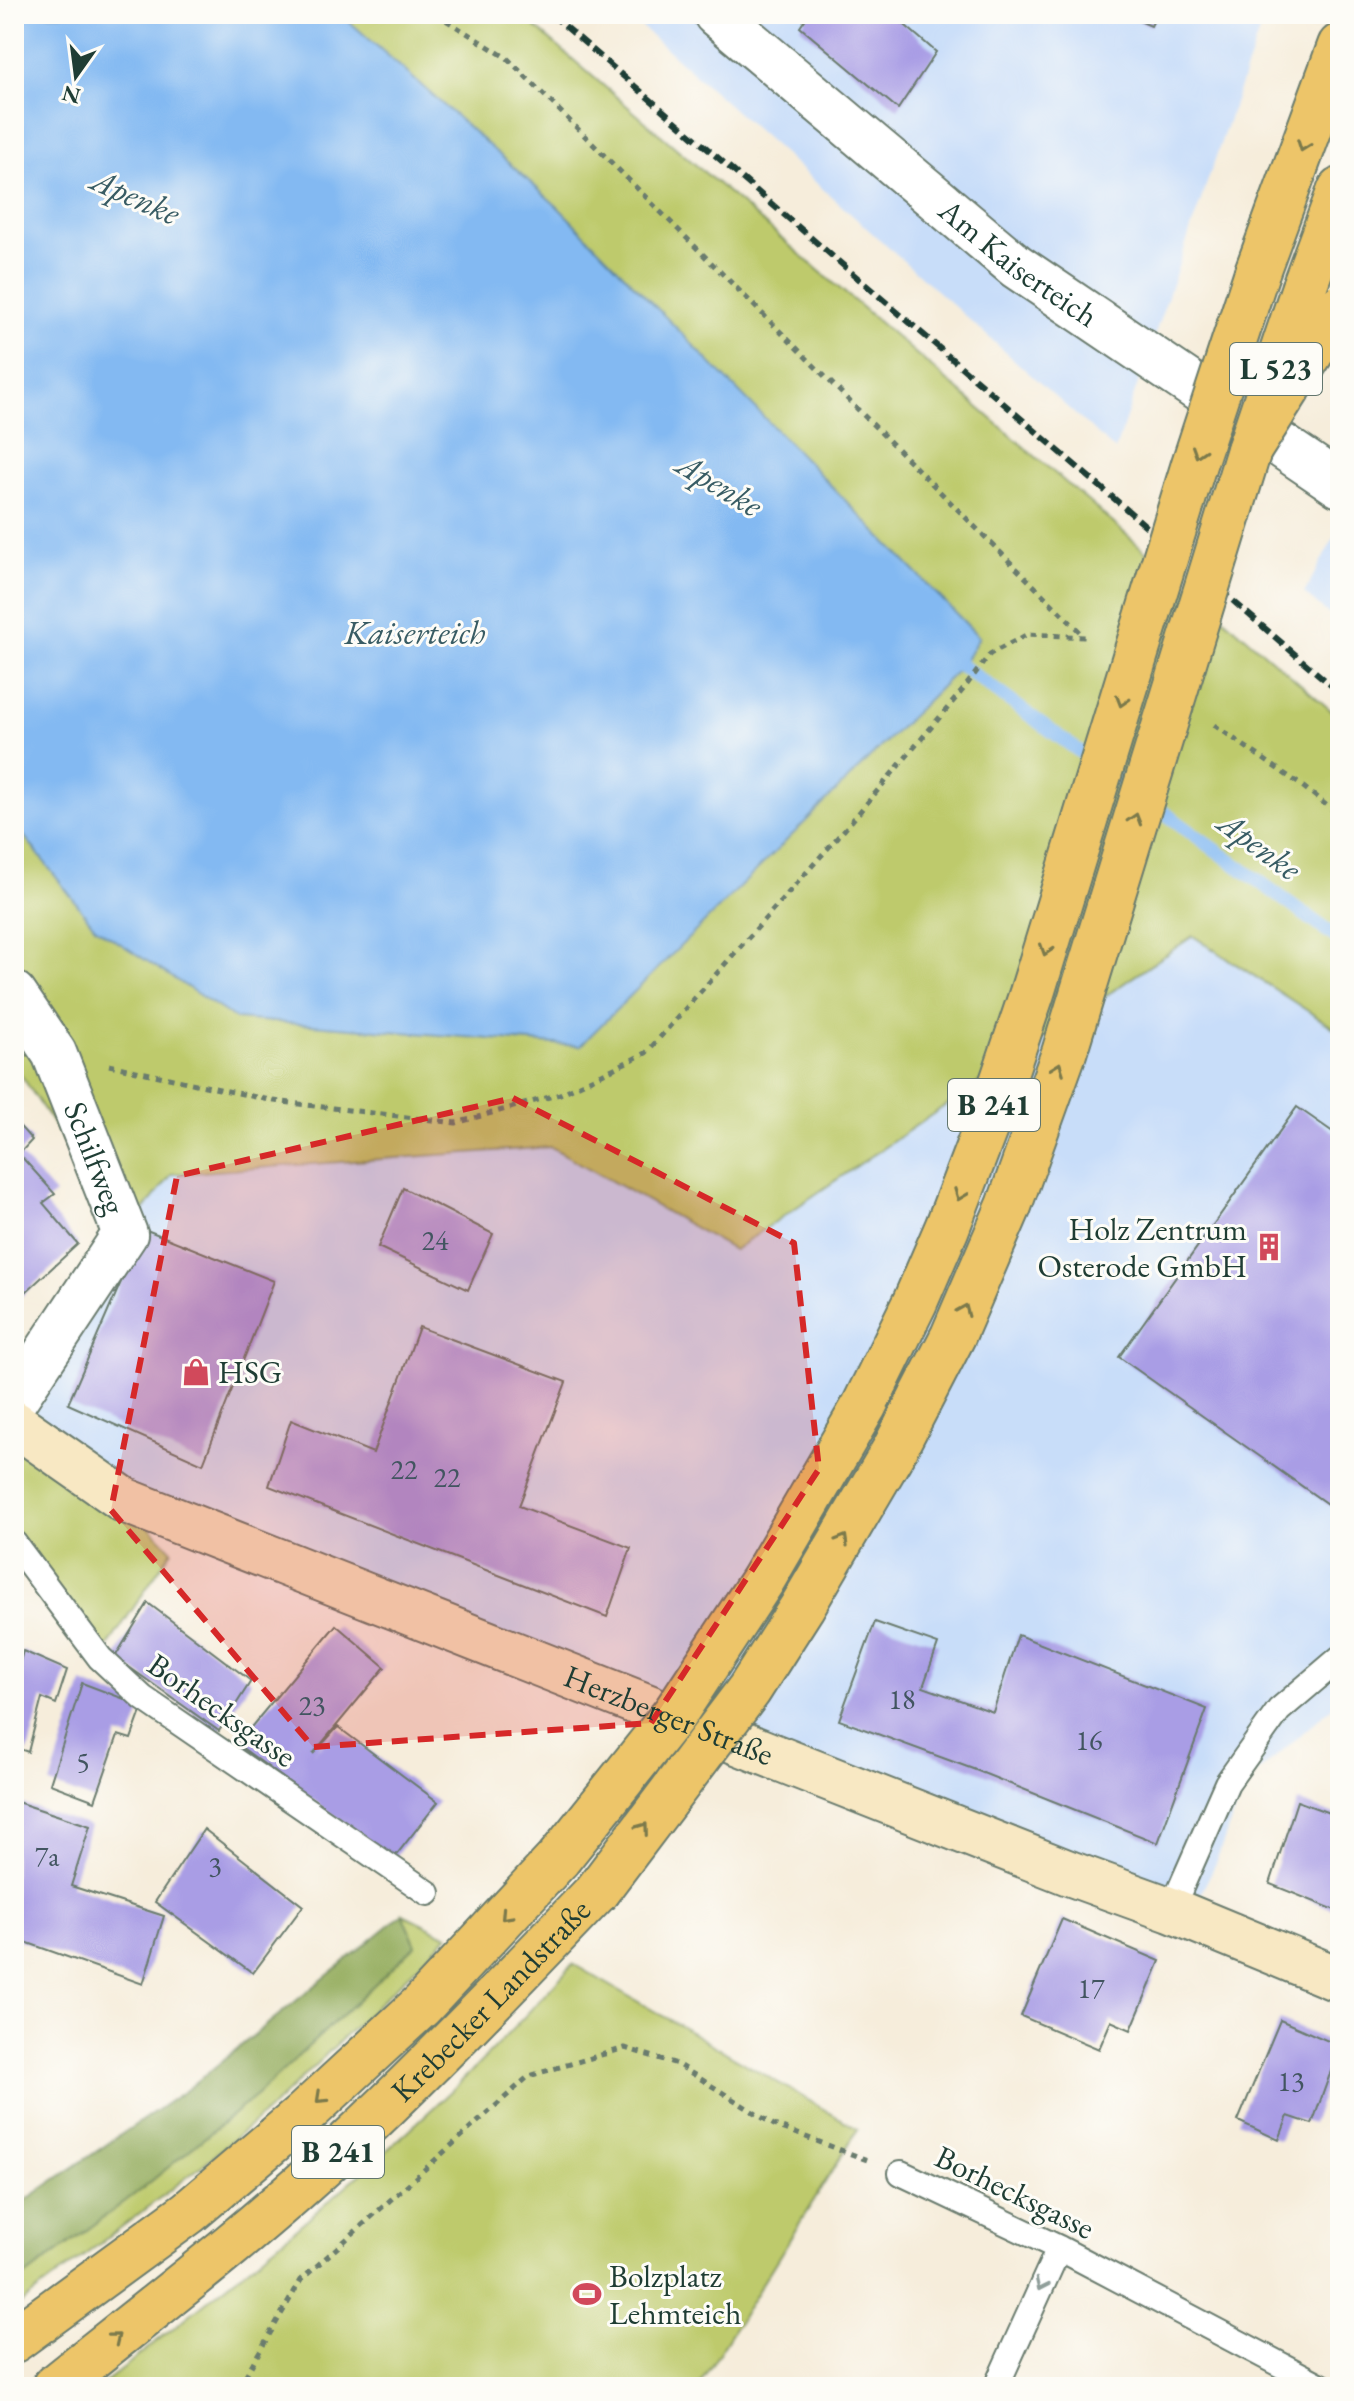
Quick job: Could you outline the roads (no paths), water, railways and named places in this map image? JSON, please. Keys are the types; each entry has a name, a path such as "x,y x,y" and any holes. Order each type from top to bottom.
{"main road":[{"name":"Krebecker Landstraße","path":"14,2340 189,2212 302,2116 422,2005 559,1858 675,1713 762,1581 864,1406 915,1302 991,1115 1194,464 1257,272 1340,46"},
{"path":"1322,297 1340,190"},
{"name":"Krebecker Landstraße","path":"54,2387 217,2256 338,2152 459,2036 597,1891 749,1690 810,1594 893,1452 953,1336 1009,1206 1064,1053 1249,450 1322,297"}],"street":[{"name":"Am Kaiserteich","path":"716,14 1016,266 1340,485"},
{"name":"Schilfweg","path":"14,994 54,1053 125,1234 14,1401"},
{"name":"Herzberger Straße","path":"14,1423 124,1500 1069,1873 1171,1910 1340,1980"}],"lane":[{"name":"Borhecksgasse","path":"14,1543 100,1658 143,1698 428,1893"},
{"path":"1171,1910 1227,1783 1279,1710 1340,1658"},
{"name":"Borhecksgasse","path":"901,2173 1059,2248 1281,2377 1323,2387"},
{"path":"996,2387 1059,2248"}],"water":[{"name":"Kaiserteich","path":"14,14 341,14 557,206 979,637 963,665 580,1046 236,1019 95,927 14,823"}],"waterway":[{"name":"Apenke","path":"948,656 1340,940"}],"railway":[{"path":"551,14 1340,693"}],"place":[{"name":"Holz Zentrum Osterode GmbH","path":"1269,1247"},
{"name":"HSG","path":"196,1372"},
{"name":"Bolzplatz Lehmteich","path":"587,2294"}]}
